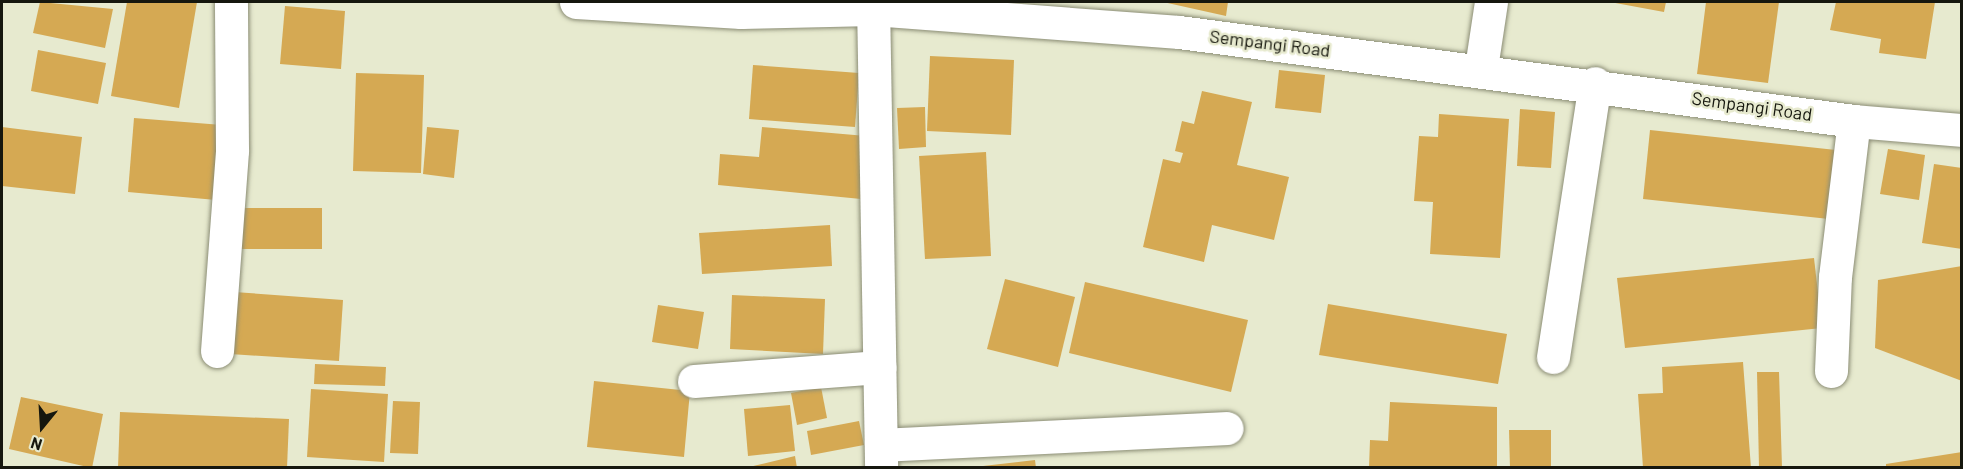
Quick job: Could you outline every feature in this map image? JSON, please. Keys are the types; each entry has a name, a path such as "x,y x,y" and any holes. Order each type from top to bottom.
{"street":[{"path":"217,351 232,150 231,2"},
{"name":"Sempangi Road","path":"576,2 730,11 873,5 1179,32 1595,83 1854,121 1962,130"},
{"path":"1481,68 1491,2"},
{"path":"873,5 881,456 1227,429"},
{"path":"1553,357 1595,83"},
{"path":"1831,371 1835,277 1854,121"},
{"path":"694,381 879,367"}],"building":[{"path":"40,2 113,9 105,48 33,33"},
{"path":"127,2 197,2 179,108 111,96"},
{"path":"1163,2 1228,2 1226,16"},
{"path":"1610,2 1666,2 1664,12"},
{"path":"1706,2 1779,2 1768,83 1697,74"},
{"path":"1836,2 1935,2 1926,59 1879,53 1881,39 1830,30"},
{"path":"285,6 345,11 341,69 280,64"},
{"path":"38,50 106,63 98,104 31,91"},
{"path":"930,56 1014,60 1011,135 927,131"},
{"path":"753,65 859,73 855,127 749,119"},
{"path":"1279,70 1325,75 1321,113 1275,108"},
{"path":"356,73 424,75 421,173 353,171"},
{"path":"1202,91 1252,102 1237,165 1289,177 1274,240 1212,225 1204,262 1143,247 1163,159 1180,163 1183,153 1175,151 1182,121 1194,124"},
{"path":"925,107 926,147 899,149 897,108"},
{"path":"1520,109 1555,112 1551,168 1517,166"},
{"path":"1439,114 1509,119 1500,258 1430,254 1433,202 1414,201 1419,136 1438,137"},
{"path":"134,118 222,125 216,200 128,192"},
{"path":"2,127 82,137 75,194 2,186"},
{"path":"427,127 459,130 454,178 423,174"},
{"path":"762,127 866,136 861,199 718,185 720,154 759,157"},
{"path":"1650,130 1836,150 1829,219 1643,199"},
{"path":"1888,149 1925,155 1919,200 1880,194"},
{"path":"986,152 991,256 925,259 919,156"},
{"path":"1934,164 1962,168 1962,249 1922,243"},
{"path":"235,208 322,208 322,249 235,249"},
{"path":"830,225 832,266 702,274 699,233"},
{"path":"1814,258 1822,328 1625,348 1617,278"},
{"path":"1962,266 1962,381 1875,348 1878,280"},
{"path":"1005,279 1075,297 1058,367 987,349"},
{"path":"1085,282 1248,320 1231,392 1069,353"},
{"path":"234,292 343,300 339,361 230,354"},
{"path":"732,295 825,299 823,354 730,349"},
{"path":"1328,304 1507,334 1498,384 1319,355"},
{"path":"658,305 704,312 698,349 652,342"},
{"path":"1743,362 1751,468 1643,468 1638,394 1663,393 1662,367"},
{"path":"315,364 386,367 385,386 314,384"},
{"path":"1757,372 1779,372 1782,468 1759,468"},
{"path":"594,381 690,391 684,457 587,447"},
{"path":"821,387 827,418 797,425 791,393"},
{"path":"311,389 388,394 384,462 307,457"},
{"path":"21,397 103,414 92,468 9,449"},
{"path":"393,401 420,402 418,454 390,453"},
{"path":"1390,402 1497,407 1497,468 1369,468 1370,440 1388,441"},
{"path":"790,405 795,451 748,456 744,409"},
{"path":"120,412 289,419 287,468 118,468"},
{"path":"859,421 864,445 811,455 807,431"},
{"path":"1509,430 1551,430 1551,468 1510,468"},
{"path":"1962,452 1962,468 1886,468 1886,464"},
{"path":"795,456 797,468 749,468 749,467"},
{"path":"1035,460 1036,468 983,468 983,466"}]}
